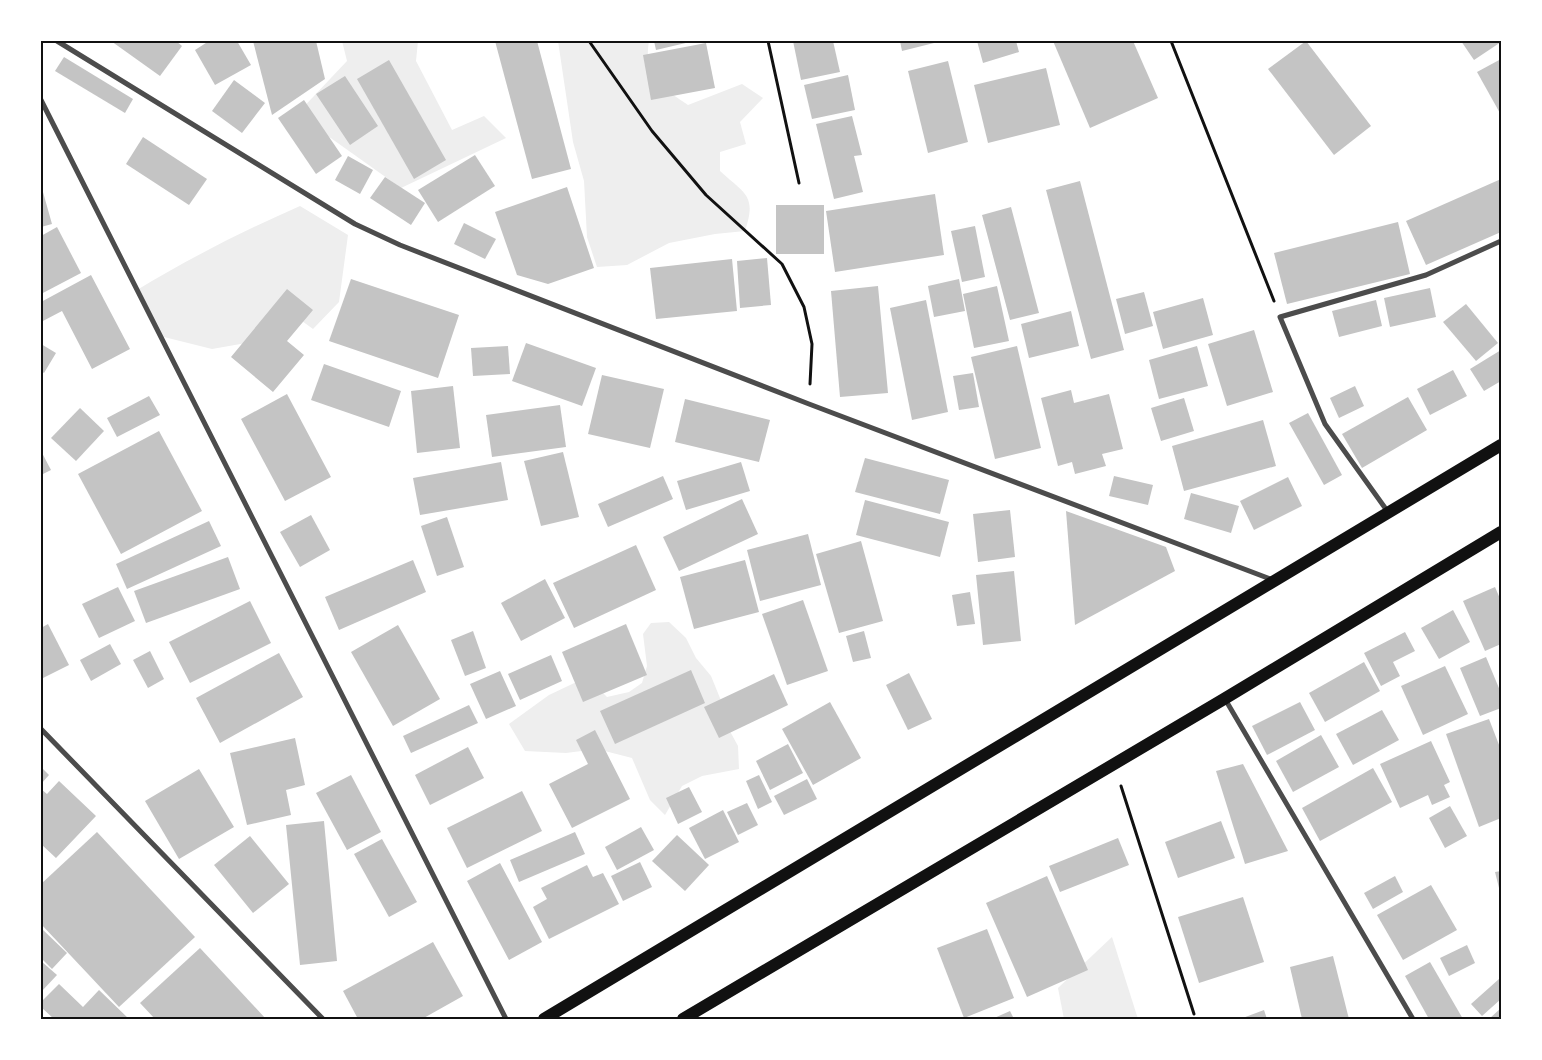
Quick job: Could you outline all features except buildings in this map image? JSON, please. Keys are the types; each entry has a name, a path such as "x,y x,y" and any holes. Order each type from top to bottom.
{"main road":[{"path":"544,1019 1501,445"},
{"path":"683,1019 1224,699 1501,532"}],"street":[{"path":"57,41 364,228 400,246 808,404 1276,581"},
{"path":"41,100 506,1019"},
{"path":"1388,512 1325,424 1280,317 1426,274 1501,241"},
{"path":"1224,699 1413,1019"},
{"path":"41,729 323,1019"}],"path":[{"path":"589,41 652,131 706,195 782,264 804,307 812,344 808,404"},
{"path":"768,41 799,183"},
{"path":"1171,41 1280,317"},
{"path":"1114,764 1194,1014"}],"shaded area":[{"path":"342,41 418,41 416,61 452,130 484,116 506,138 401,188 297,114 347,61"},
{"path":"558,41 649,41 649,64 656,80 688,105 742,84 763,98 740,122 746,144 720,152 720,171 742,191 749,202 750,210 745,231 715,234 669,243 627,265 597,267 587,237 584,181 573,142"},
{"path":"300,206 348,235 339,302 313,329 284,308 258,341 212,349 160,336 137,290 217,245"},
{"path":"669,622 686,638 696,658 711,676 722,703 726,724 738,746 739,769 702,776 682,786 665,815 650,800 632,758 597,749 566,753 525,751 509,724 549,695 587,677 607,697 629,692 642,683 647,666 643,634 651,623"},
{"path":"1112,937 1138,1019 1064,1019 1058,988"}]}
